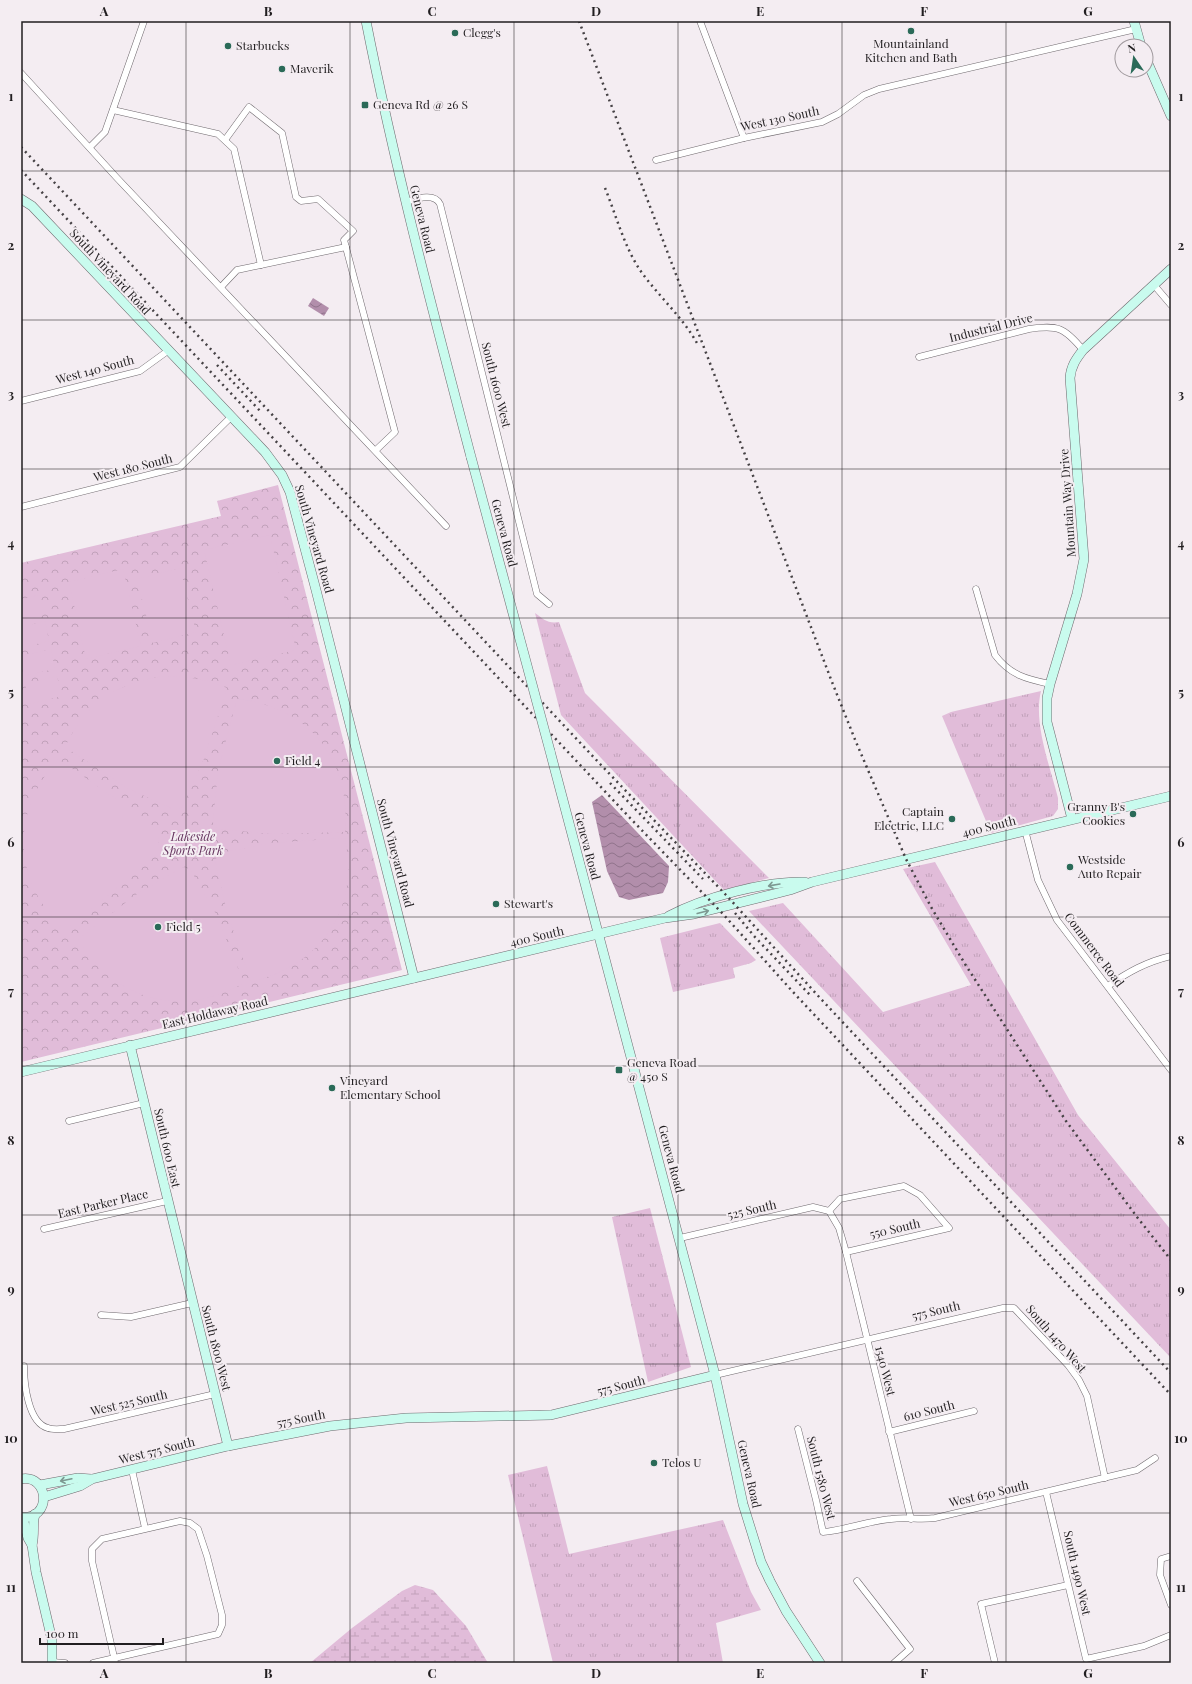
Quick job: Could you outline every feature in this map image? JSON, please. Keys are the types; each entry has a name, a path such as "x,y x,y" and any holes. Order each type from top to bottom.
{"street":[{"path":"90,146 106,132 144,21"},
{"name":"Geneva Road","path":"366,21 380,90 406,202 471,457 716,1375 743,1504 761,1562 786,1611 820,1663"},
{"path":"700,21 744,138"},
{"path":"1135,25 1139,38"},
{"name":"West 130 South","path":"656,160 744,138 822,122 838,114 864,95 879,89 1135,25"},
{"path":"21,73 90,146 123,184 376,450 446,526"},
{"path":"1154,77 1171,116"},
{"path":"225,140 249,107 282,133 296,197 301,201 318,199 353,231 344,240 395,432 376,450"},
{"path":"113,110 218,134 234,149 261,264"},
{"name":"South 1600 West","path":"406,202 426,197 434,198 440,204 537,594 549,604"},
{"name":"South Vineyard Road","path":"21,199 32,206 169,350 265,452 282,475 290,492 316,590 370,805 396,901 414,978"},
{"path":"221,287 237,270 346,247"},
{"name":"Mountain Way Drive","path":"1072,819 1047,722 1050,684 1077,594 1084,559 1070,378 1074,360 1083,350 1171,269"},
{"path":"1154,285 1171,305"},
{"name":"Industrial Drive","path":"919,357 1029,329 1045,327 1055,327 1062,330 1072,337 1083,350"},
{"name":"West 140 South","path":"21,401 140,371 169,350"},
{"name":"West 180 South","path":"21,507 180,467 231,417"},
{"path":"976,589 995,655 1002,664 1010,672 1021,677 1050,684"},
{"name":"400 South","path":"414,978 665,918 694,914 790,890 812,882 1171,796"},
{"name":"Commerce Road","path":"1025,830 1038,880 1048,904 1058,920 1171,1070"},
{"path":"1108,986 1129,971 1159,959 1171,956"},
{"name":"East Holdaway Road","path":"21,1072 414,978"},
{"name":"South 600 East","path":"130,1045 180,1256"},
{"path":"69,1121 144,1103"},
{"name":"550 South","path":"829,1211 840,1200 904,1186 920,1195 948,1228 846,1252"},
{"name":"East Parker Place","path":"44,1229 167,1201"},
{"name":"525 South","path":"680,1238 813,1207 829,1211"},
{"name":"1540 West","path":"829,1211 839,1228 846,1252 866,1340 911,1519"},
{"name":"South 1800 West","path":"180,1256 228,1446"},
{"path":"101,1315 131,1316 192,1303"},
{"name":"575 South","path":"228,1446 330,1426 406,1418 551,1416 866,1340 1004,1308 1014,1308"},
{"name":"South 1470 West","path":"1014,1308 1068,1365 1079,1380 1086,1396 1105,1478"},
{"name":"West 525 South","path":"24,1366 24,1381 35,1418 48,1428 64,1429 215,1394"},
{"name":"610 South","path":"889,1432 974,1411"},
{"name":"South 1580 West","path":"798,1429 823,1532"},
{"name":"West 575 South","path":"40,1485 78,1478 92,1479 228,1446"},
{"name":"West 650 South","path":"823,1532 835,1531 891,1519 921,1520 935,1518 1137,1470 1155,1458"},
{"path":"132,1470 145,1528"},
{"path":"21,1479 31,1479 40,1485 44,1497 43,1504 36,1514 33,1522 34,1537 32,1544 36,1572 52,1640 52,1663 65,1663"},
{"name":"West 575 South","path":"44,1497 80,1486 92,1479"},
{"name":"South 1490 West","path":"1046,1492 1086,1659 1144,1646 1171,1635"},
{"path":"32,1544 28,1538 24,1522 21,1518 36,1514"},
{"path":"93,1663 114,1660 218,1634 222,1625 222,1615 207,1556 198,1529 190,1523 180,1521 145,1528 102,1539 92,1548 92,1561 114,1660"},
{"path":"1171,1556 1161,1558 1160,1575 1171,1605"},
{"path":"857,1581 910,1649 894,1663"},
{"path":"995,1663 981,1604 1068,1585"}],"green space":[{"name":"Lakeside Sports Park","path":"278,485 402,970 21,1062 21,563 221,516 217,501"},
{"path":"270,535 296,650 231,665 204,550"},
{"path":"180,568 196,632 153,643 137,579"},
{"path":"123,569 141,646 86,659 69,582"},
{"path":"39,595 44,615 21,620 21,599"},
{"path":"535,613 549,622 559,622 585,693 769,878 724,890 561,715"},
{"path":"45,621 49,641 21,648 21,627"},
{"path":"51,649 55,669 23,676 21,656"},
{"path":"57,676 62,696 30,704 25,684"},
{"path":"164,676 212,682 227,688 204,759 182,807 175,810 127,788 65,747 83,718 104,698 131,684"},
{"path":"1041,691 1039,717 1047,759 1058,798 1058,809 1053,816 991,833 942,716 951,712"},
{"name":"Field 4","path":"237,699 263,704 285,713 304,725 320,741 332,760 341,782 345,806 345,832 271,834 218,829 213,823 218,771"},
{"path":"58,759 119,801 158,837 159,845 123,883 65,930 48,911 35,890 27,869 24,846 25,824 31,802 42,780"},
{"path":"345,838 348,864 346,888 340,911 330,931 315,948 297,962 276,974 251,982 227,912 215,860 220,853 271,843"},
{"path":"935,862 1078,1115 1171,1230 1171,1358 749,911 783,903 883,1012 971,985 903,869"},
{"name":"Field 5","path":"183,867 190,869 216,914 244,983 220,994 196,1000 173,1001 151,998 130,990 111,977 93,960 78,939 137,894"},
{"path":"720,923 756,960 733,968 735,978 673,992 660,938"},
{"path":"650,1208 691,1367 648,1382 612,1217"},
{"path":"547,1466 569,1554 723,1520 751,1592 761,1610 716,1623 723,1663 553,1663 508,1475"},
{"path":"415,1585 433,1590 466,1626 488,1663 310,1663 352,1628 402,1591"}],"water":[{"path":"313,298 329,308 324,316 308,306"},
{"path":"602,795 669,866 668,882 663,893 629,900 619,897 607,871 592,802"}],"railway":[{"path":"579,21 832,682 906,859 931,907 965,964 1066,1121 1137,1217 1171,1260"},
{"path":"21,147 601,765 726,895 821,999 1171,1373"},
{"path":"21,170 630,818 723,914 793,992 1171,1395"},
{"path":"605,188 634,261 647,280 685,325 698,345"},
{"path":"217,365 262,413"},
{"path":"610,783 703,879"},
{"path":"735,913 754,936 810,995"}],"place":[{"name":"Mountainland Kitchen and Bath","path":"911,31"},
{"name":"Clegg's","path":"455,33"},
{"name":"Starbucks","path":"228,46"},
{"name":"Maverik","path":"282,69"},
{"name":"Geneva Rd @ 26 S","path":"365,105"},
{"name":"Field 4","path":"277,761"},
{"name":"Granny B's Cookies","path":"1133,814"},
{"name":"Captain Electric, LLC","path":"952,819"},
{"name":"Westside Auto Repair","path":"1070,867"},
{"name":"Stewart's","path":"496,904"},
{"name":"Field 5","path":"158,927"},
{"name":"Geneva Road @ 450 S","path":"619,1070"},
{"name":"Vineyard Elementary School","path":"332,1088"},
{"name":"Telos U","path":"654,1463"}]}
